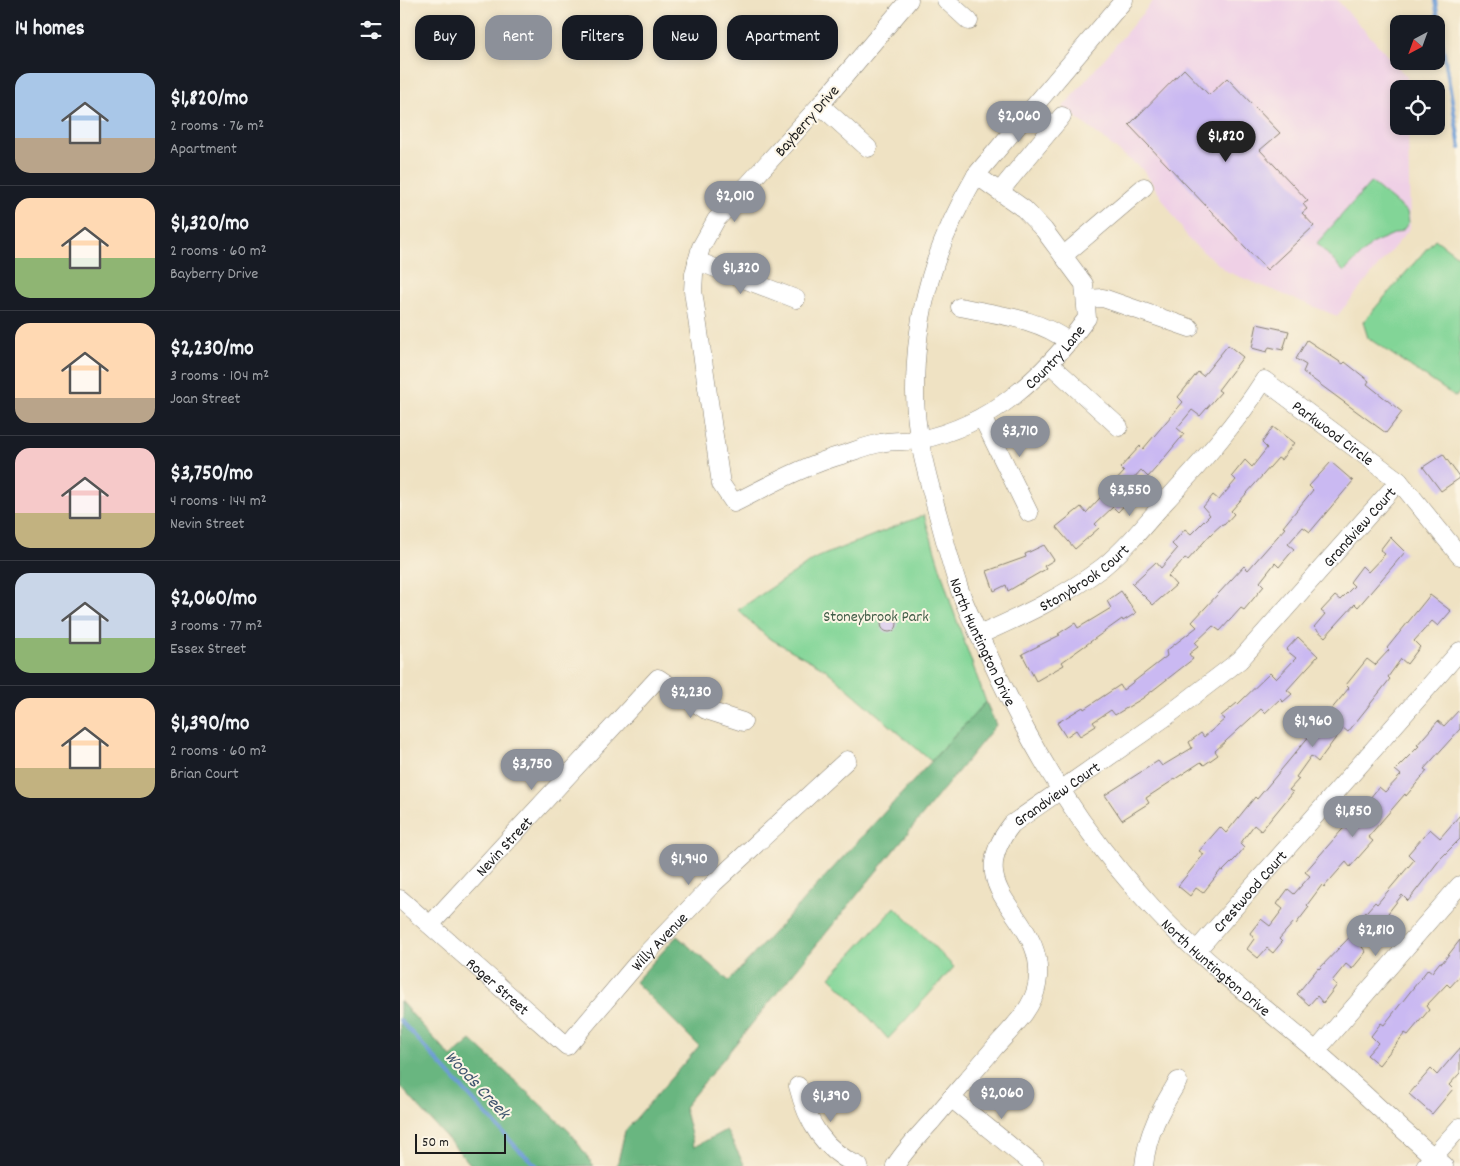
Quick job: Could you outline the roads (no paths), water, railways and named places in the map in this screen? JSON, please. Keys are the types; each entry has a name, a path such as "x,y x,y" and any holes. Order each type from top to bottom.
{"street":[{"name":"Bayberry Drive","path":"734,503 721,484 693,291 697,261 704,241 716,220 820,105 909,0"},
{"path":"946,0 969,21"},
{"name":"North Huntington Drive","path":"1116,3 976,175 954,216 933,263 920,324 915,394 919,440 960,592 1029,739 1060,792 1089,834 1152,908 1197,950 1316,1051 1434,1163"},
{"path":"820,105 868,148"},
{"path":"1000,191 1062,116"},
{"name":"Country Lane","path":"734,503 817,463 882,443 919,440 963,426 982,417 1020,392 1050,364 1087,318 1087,299 1084,284 1063,256 1024,209 976,175"},
{"path":"1063,256 1144,187"},
{"path":"697,261 796,299"},
{"path":"1087,299 1103,298 1190,328"},
{"path":"960,307 1035,323 1054,331 1069,342"},
{"path":"1050,364 1119,427"},
{"name":"Parkwood Circle","path":"1264,380 1399,481 1460,556"},
{"name":"Stonybrook Court","path":"979,635 1040,607 1104,567 1190,475 1254,396 1264,380"},
{"path":"982,417 1029,513"},
{"name":"Grandview Court","path":"895,1166 1021,1017 1033,997 1038,972 1034,945 999,891 992,872 994,852 1000,838 1012,824 1209,686 1240,660 1399,481"},
{"name":"Crestwood Court","path":"1197,950 1460,650"},
{"name":"Nevin Street","path":"430,926 658,678 706,710 743,722"},
{"name":"Willy Avenue","path":"567,1046 640,960 708,890 848,760"},
{"path":"1316,1051 1460,885"},
{"name":"Roger Street","path":"400,899 567,1046"},
{"path":"1144,1166 1146,1147 1153,1126 1178,1081"},
{"path":"798,1086 804,1107 820,1137 844,1159 859,1166"},
{"path":"951,1098 1035,1166"},
{"path":"1434,1163 1460,1127"}],"waterway":[{"path":"1435,0 1460,148"},
{"name":"Woods Creek","path":"400,1020 518,1149 537,1166"}],"park label":[{"name":"Stoneybrook Park","path":"876,615"}]}
